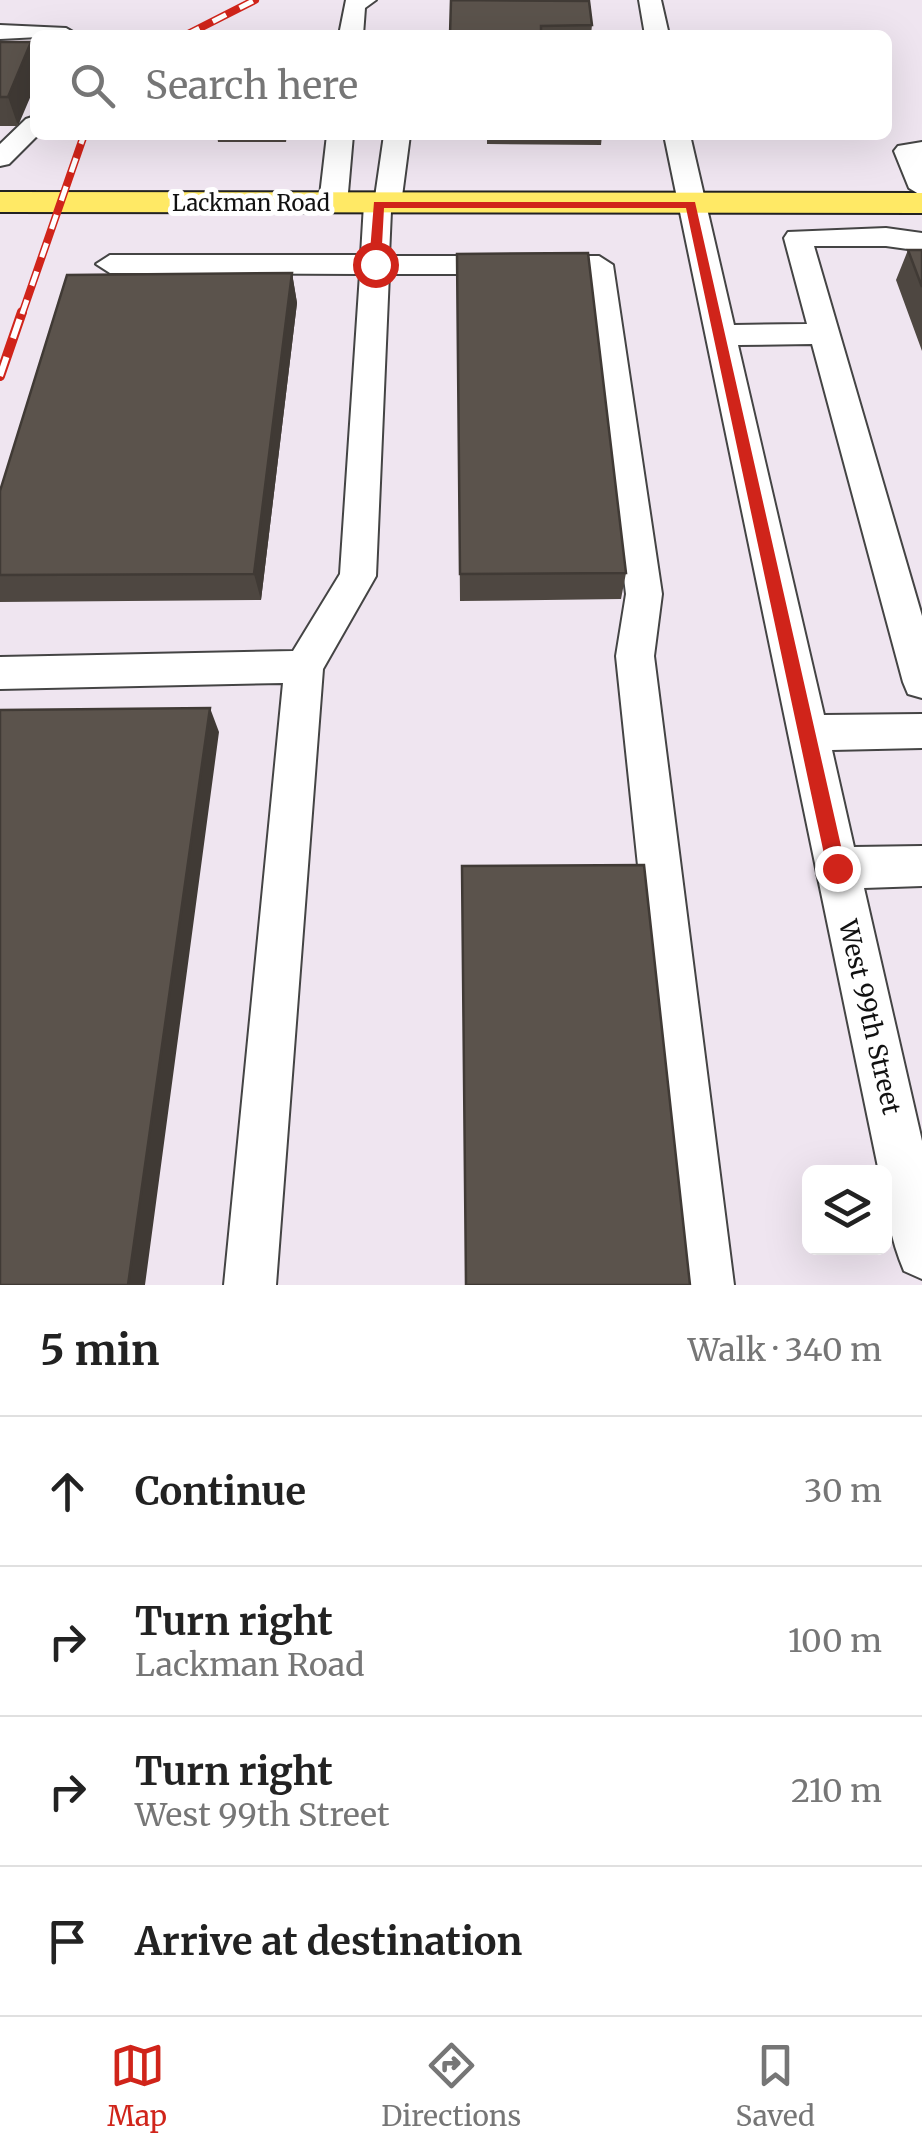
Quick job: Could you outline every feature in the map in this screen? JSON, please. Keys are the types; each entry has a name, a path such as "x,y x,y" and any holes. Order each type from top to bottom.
{"main road":[{"name":"Lackman Road","path":"0,202 922,203"}],"street":[{"path":"351,30 354,4 365,0"},
{"path":"650,0 656,30"},
{"path":"0,32 30,33"},
{"path":"3,151 30,128"},
{"path":"333,204 339,140"},
{"path":"250,1285 304,666 358,576 375,264 397,140"},
{"name":"West 99th Street","path":"678,140 837,868 910,1142 922,1253"},
{"path":"922,150 907,150 922,188"},
{"path":"922,242 886,236 798,238 922,682"},
{"path":"110,264 600,265 644,594 635,656 708,1285"},
{"path":"719,334 824,334"},
{"path":"0,673 304,666"},
{"path":"807,733 922,732"},
{"path":"837,868 922,866"}],"shaded area":[{"path":"0,0 922,0 922,1285 0,1285"}],"building":[{"path":"451,0 589,1 592,25 541,26 541,30 450,30"},
{"path":"0,42 30,42 8,97 0,97"},
{"path":"908,250 922,250 922,287"},
{"path":"588,253 626,573 460,574 457,254"},
{"path":"292,273 254,574 0,575 0,491 67,275"},
{"path":"210,708 128,1285 0,1285 0,710"},
{"path":"644,865 690,1285 466,1285 462,866"}],"railway":[{"path":"196,30 255,0"},
{"path":"22,314 82,140"},
{"path":"0,376 22,312"}],"route":[{"path":"375,264 378,204 691,204 837,868"}]}
